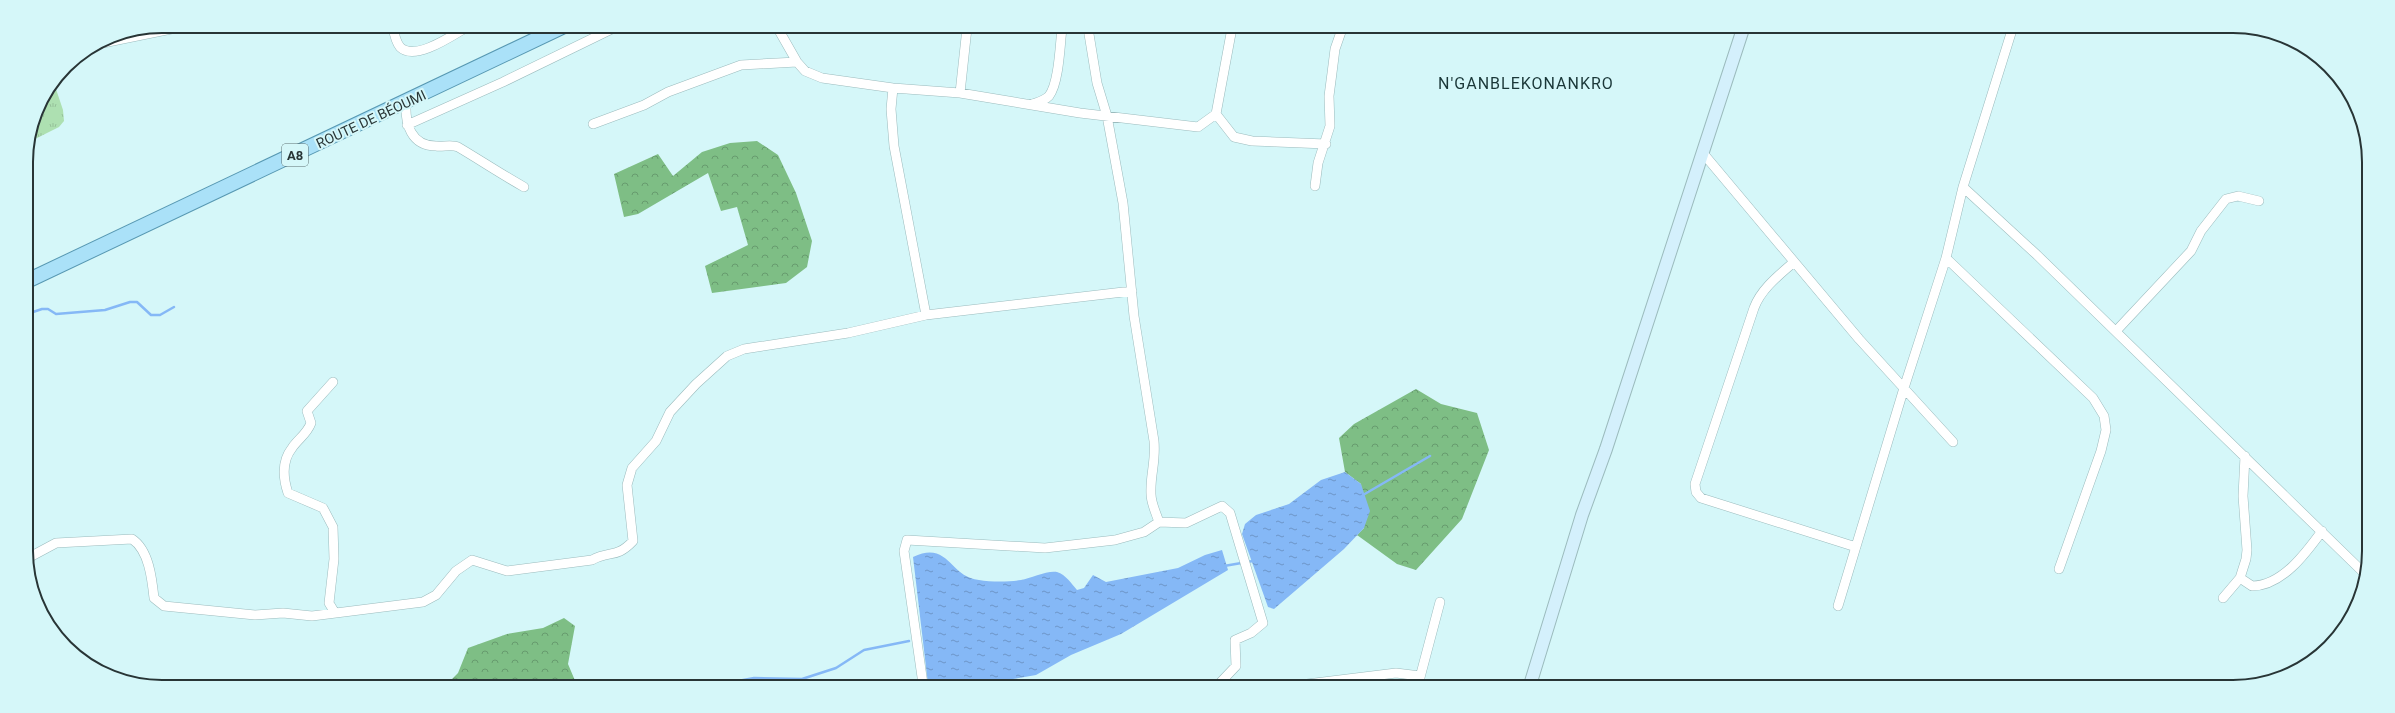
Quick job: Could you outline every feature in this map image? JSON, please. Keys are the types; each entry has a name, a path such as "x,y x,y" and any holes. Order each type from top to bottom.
{"main road":[{"name":"ROUTE DE BÉOUMI","path":"33,278 406,103 550,33"},
{"path":"1532,680 1582,514 1606,449 1702,152 1743,33"}],"street":[{"path":"395,33 400,46 406,51 428,50 457,33"},
{"path":"407,125 503,82 604,33"},
{"path":"780,33 797,62 805,71 822,78 893,88 960,93 1107,116 1198,127 1216,114 1231,33"},
{"path":"960,93 966,33"},
{"path":"1028,104 1041,102 1049,95 1055,81 1061,33"},
{"path":"1089,33 1097,83 1107,116 1123,203 1132,291 1156,459 1151,479 1151,496 1159,522"},
{"path":"1315,186 1318,163 1326,144 1330,126 1329,96 1336,49 1341,33"},
{"path":"1838,606 1904,388 1946,258 1963,187 2011,33"},
{"path":"125,38 149,34"},
{"path":"593,124 644,105 668,92 741,65 797,62"},
{"path":"893,88 891,109 894,146 926,316"},
{"path":"406,103 407,125 409,132 420,142 434,146 456,146 524,186"},
{"path":"1216,114 1234,137 1252,141 1326,144"},
{"path":"1702,152 1794,262 1953,442"},
{"path":"1963,187 2116,331 2361,570"},
{"path":"2116,331 2191,251 2201,231 2226,198 2238,196 2259,201"},
{"path":"1946,258 2093,398 2104,416 2106,430 2101,451 2058,569"},
{"path":"1794,262 1775,278 1757,300 1696,484 1696,492 1701,498 1856,548"},
{"path":"33,555 56,543 132,539 140,544 151,576 154,598 164,606 255,615 283,613 312,616 423,602 436,596 456,571 472,560 507,571 592,560 600,555 611,555 623,552 633,541 627,485 632,468 656,441 670,412 686,394 728,356 744,349 848,333 926,316 1132,291"},
{"path":"333,382 307,411 311,423 308,432 291,448 282,473 288,493 324,508 333,527 334,559 329,603 335,613"},
{"path":"2223,598 2240,578 2247,550 2243,496 2245,456"},
{"path":"922,680 904,551 907,540 1045,548 1115,540 1144,532 1159,522 1186,523 1222,506 1230,513 1263,623 1251,633 1235,640 1236,666 1223,680"},
{"path":"2240,578 2252,586 2269,582 2288,570 2301,558 2322,531"},
{"path":"1339,680 1396,673 1419,680 1440,602"}],"green space":[{"path":"56,89 63,110 64,121 59,127 35,139 46,105"},
{"path":"757,141 778,155 796,193 812,241 807,267 786,283 712,293 705,266 748,245 737,207 721,211 708,173 638,214 624,217 614,174 658,154 673,176 702,152 730,143"},
{"path":"1416,389 1441,404 1477,413 1489,450 1462,519 1416,570 1397,564 1357,535 1364,528 1361,484 1345,472 1339,438 1354,424"},
{"path":"564,618 575,626 568,664 575,680 451,680 458,673 468,648 507,634 543,628"}],"water":[{"path":"1345,472 1361,484 1370,511 1364,528 1344,549 1274,609 1268,607 1242,534 1245,524 1256,515 1289,504 1321,480"},
{"path":"1222,550 1228,570 1121,634 1071,655 1036,675 1012,680 928,680 913,557 925,553 934,553 942,556 961,573 984,581 1016,581 1039,574 1057,572 1066,577 1077,590 1084,588 1093,575 1106,582 1178,568 1205,555"}],"waterway":[{"path":"33,312 42,309 48,309 56,314 105,310 130,302 137,302 151,315 160,315 174,307"},
{"path":"1363,495 1430,456"},
{"path":"1224,566 1253,561"},
{"path":"743,680 754,678 802,679 836,668 864,650 909,641"}],"district":[{"name":"N'GANBLEKONANKRO","path":"1526,83"}]}
